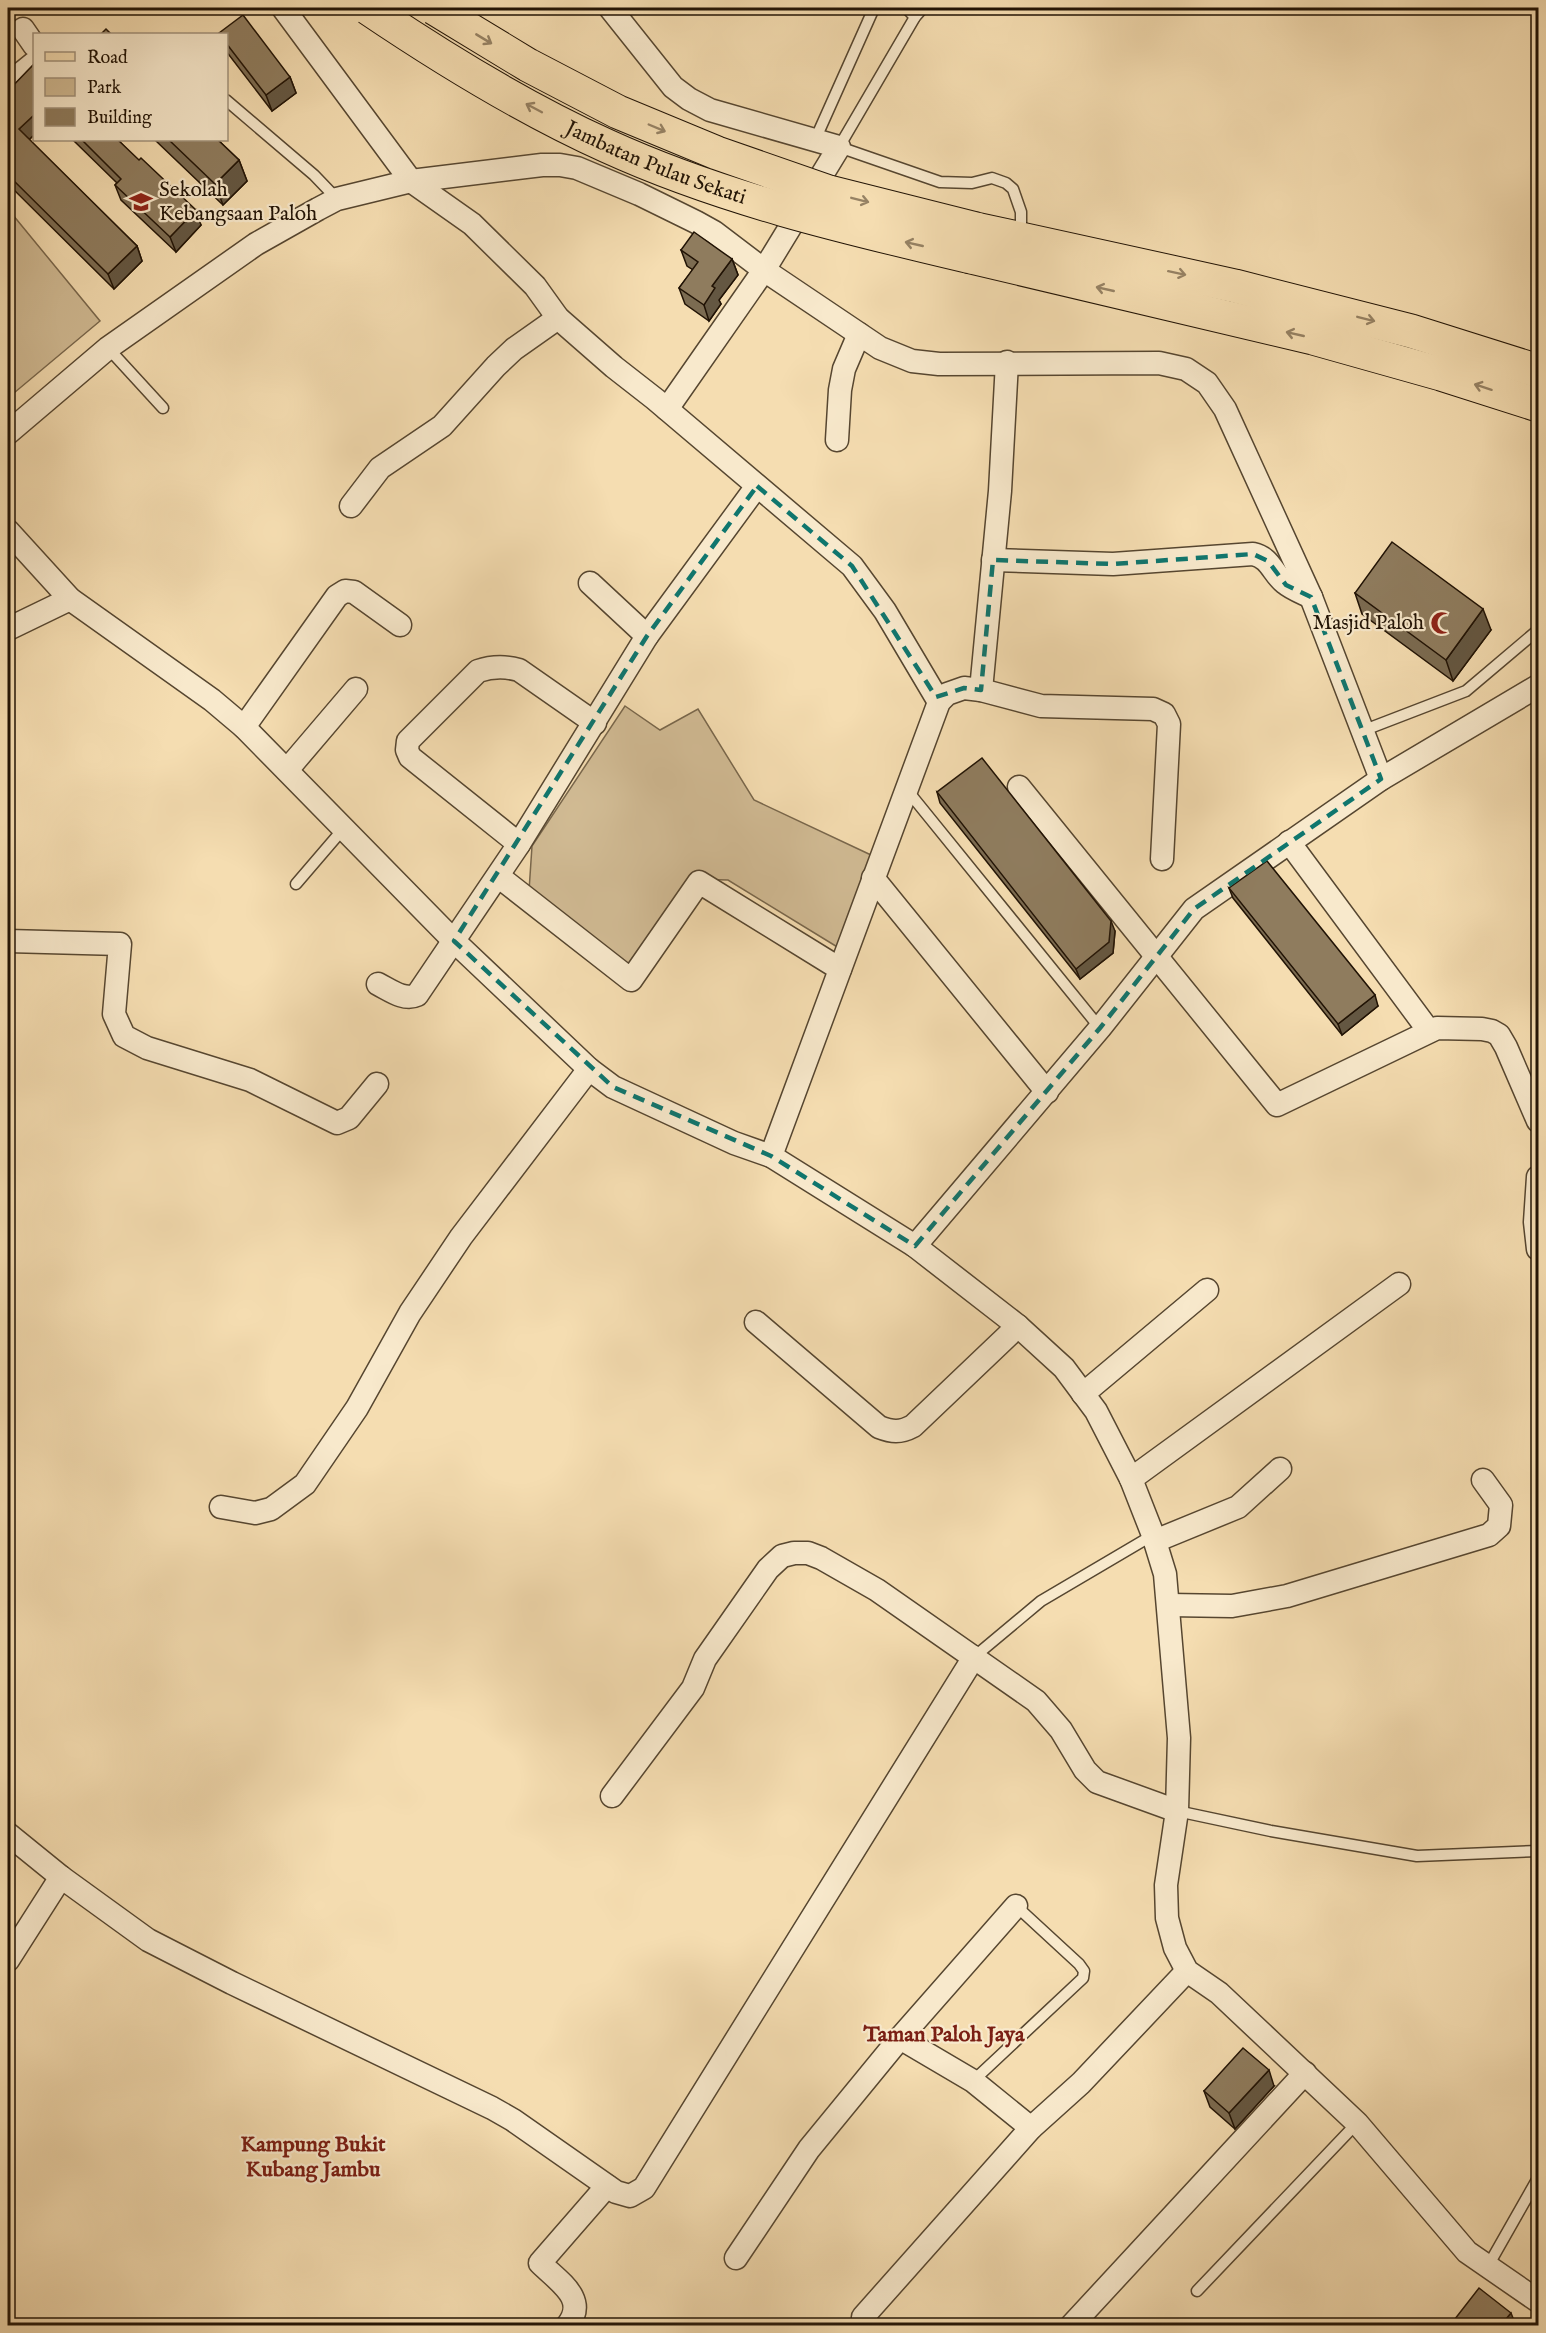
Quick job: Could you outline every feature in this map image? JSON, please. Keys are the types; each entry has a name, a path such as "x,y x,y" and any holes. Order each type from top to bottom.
{"main road":[{"name":"Jambatan Pulau Sekati","path":"368,8 426,47 512,97 606,146 686,178 818,221 974,243"},
{"name":"Jambatan Pulau Sekati","path":"434,8 528,65 618,112 717,153 974,243"},
{"path":"974,243 1021,239 1235,286 1412,331 1539,372"},
{"path":"974,243 1441,374 1539,405"}],"street":[{"path":"284,8 411,182 472,224 535,286 558,318 614,368 667,409 852,566 885,610 939,702"},
{"path":"610,8 673,87 689,99 710,110 839,147 764,270 667,409"},
{"path":"8,84 33,64"},
{"path":"8,433 108,348 256,244 337,199 411,182 542,165 577,168 639,194 714,232 764,270 880,348 912,361 939,364 1160,363 1186,369 1207,383 1225,409 1311,597 1381,778"},
{"path":"351,506 380,468 442,426 514,349 558,318"},
{"path":"837,440 840,390 844,369 860,334"},
{"path":"981,690 1000,491 1007,362"},
{"path":"378,984 399,995 411,998 417,995 519,844 647,636 757,486"},
{"path":"8,531 70,599 212,700 244,727 454,941 589,1070 614,1087 734,1143 771,1156 915,1246 1018,1326 1065,1368 1096,1411 1131,1479 1165,1574 1179,1738 1177,1811 1166,1885 1167,1918 1175,1948 1188,1971 1219,1994 1357,2123 1467,2252 1539,2301"},
{"path":"993,560 1113,564 1253,554 1268,561 1286,585 1311,597"},
{"path":"590,583 647,636"},
{"path":"244,727 337,596 345,591 354,592 400,625"},
{"path":"8,629 70,599"},
{"path":"519,844 410,757 407,750 408,741 478,671 490,667 508,667 519,670 595,723"},
{"path":"915,1246 1100,1028 1194,909 1381,778 1539,686"},
{"path":"771,1156 939,702 947,694 964,688 981,690 1041,706 1153,709 1164,714 1169,724 1162,859"},
{"path":"287,770 356,689"},
{"path":"1019,787 1277,1105 1429,1031 1446,1027 1482,1029 1499,1035 1539,1121"},
{"path":"1289,842 1429,1031"},
{"path":"498,876 631,980 699,882 840,969"},
{"path":"873,878 1047,1092"},
{"path":"8,940 120,944 114,1014 124,1036 147,1048 250,1080 337,1123 349,1118 377,1084"},
{"path":"221,1507 255,1513 271,1509 305,1484 357,1408 410,1313 461,1237 589,1070"},
{"path":"1539,1177 1535,1221 1539,1249"},
{"path":"1131,1479 1399,1284"},
{"path":"1083,1394 1208,1290"},
{"path":"756,1322 879,1427 891,1431 903,1431 913,1426 1018,1326"},
{"path":"1154,1538 1238,1507 1280,1469"},
{"path":"1169,1605 1232,1606 1287,1596 1489,1535 1499,1526 1501,1505 1483,1480"},
{"path":"612,1796 693,1688 705,1659 768,1569 782,1556 801,1553 821,1558 878,1590 1036,1701 1061,1730 1085,1770 1097,1782 1177,1811"},
{"path":"8,1834 61,1877 148,1940 242,1988 492,2108 513,2120 616,2192 630,2196 644,2188 974,1657"},
{"path":"8,1960 61,1877"},
{"path":"736,2258 809,2150 900,2038 1016,1906"},
{"path":"864,2318 1031,2128 1081,2083 1188,1971"},
{"path":"900,2038 973,2081 1031,2128"},
{"path":"1071,2325 1305,2073"},
{"path":"567,2325 575,2316 577,2306 573,2297 540,2263 607,2186"}],"lane":[{"path":"815,140 874,8"},
{"path":"906,8 915,17"},
{"path":"922,8 839,147 940,182 972,183 992,178 1006,183 1012,189 1021,212 1021,239"},
{"path":"228,102 314,175 337,199"},
{"path":"108,348 163,408"},
{"path":"1362,731 1466,691 1539,630"},
{"path":"906,790 1100,1028"},
{"path":"296,884 344,828"},
{"path":"974,1657 1041,1601 1154,1538"},
{"path":"1177,1811 1271,1831 1418,1856 1539,1851"},
{"path":"973,2081 1083,1978 1084,1971 1079,1964 1016,1906"},
{"path":"1197,2291 1357,2123"},
{"path":"1488,2266 1539,2178"}],"highlighted area":[{"path":"757,486 852,566 936,697 964,688 981,690 993,560 1113,564 1253,554 1268,561 1286,585 1311,597 1381,779 1194,909 1100,1028 915,1246 771,1156 613,1087 454,941 647,636"}],"green space":[{"path":"8,209 100,321 8,398"},
{"path":"625,706 660,730 698,709 754,800 871,855 839,948 728,880 688,879 633,969 529,891 532,846"}],"building":[{"path":"243,15 290,77 266,95 228,46 228,33 219,33"},
{"path":"33,65 33,116 19,129 137,246 108,274 8,175 8,91"},
{"path":"83,141 119,141 139,160 141,158 196,210 170,237 115,185 121,179"},
{"path":"170,141 219,141 239,160 215,184"},
{"path":"694,232 732,259 712,286 715,288 704,305 679,288 698,262 681,250"},
{"path":"1392,542 1483,609 1446,660 1355,593"},
{"path":"982,758 1111,921 1109,942 1076,969 937,792"},
{"path":"1267,861 1375,995 1338,1024 1229,888"},
{"path":"1243,2048 1269,2070 1229,2113 1204,2091"},
{"path":"1479,2288 1511,2313 1501,2325 1451,2324"}],"place":[{"name":"Sekolah Kebangsaan Paloh","path":"141,202"},
{"name":"Masjid Paloh","path":"1442,623"}],"district":[{"name":"Taman Paloh Jaya","path":"944,2035"},
{"name":"Kampung Bukit Kubang Jambu","path":"313,2158"}]}
